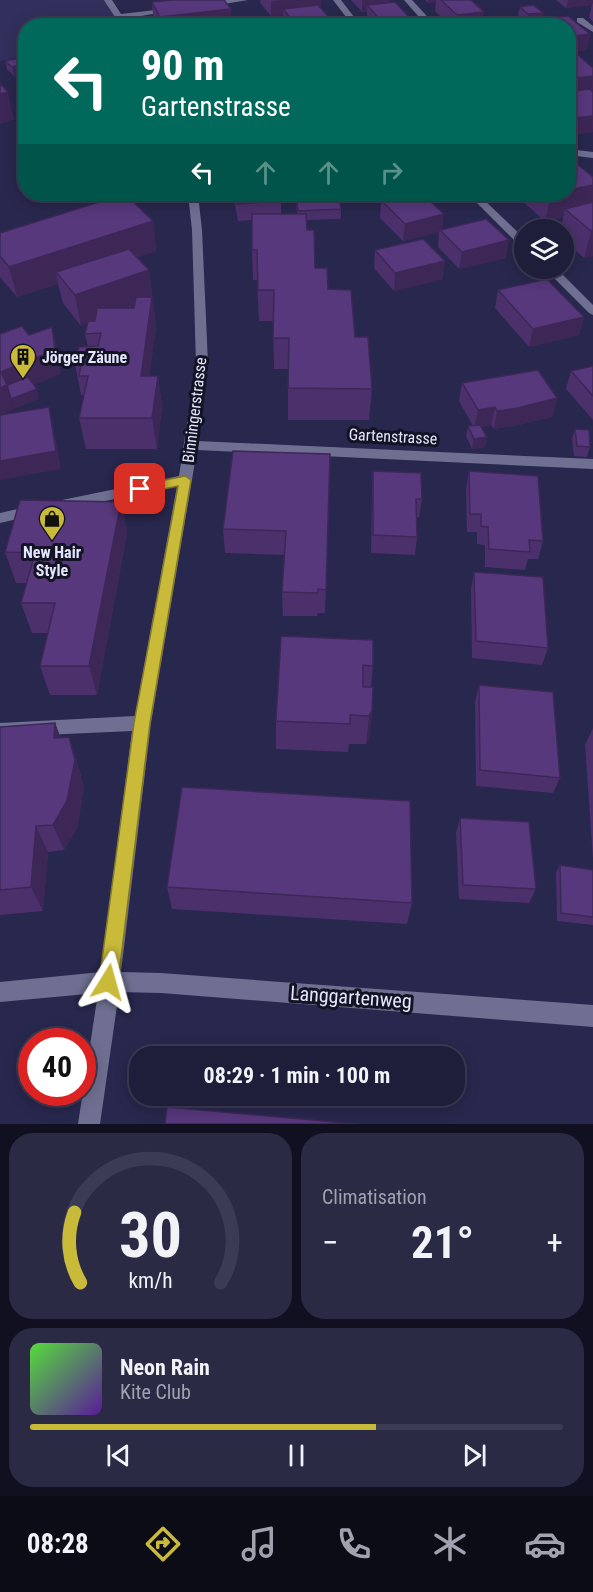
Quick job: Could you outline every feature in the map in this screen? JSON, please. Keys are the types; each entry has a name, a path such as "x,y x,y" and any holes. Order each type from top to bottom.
{"street":[{"path":"108,0 118,18"},
{"path":"201,6 244,0"},
{"path":"337,0 351,18"},
{"path":"408,0 425,18"},
{"path":"135,18 179,9"},
{"path":"579,20 593,30"},
{"path":"576,153 593,155"},
{"name":"Binningerstrasse","path":"89,1124 101,1051 142,723 191,445 202,363 194,201"},
{"path":"480,201 514,233"},
{"path":"560,279 593,311"},
{"name":"Gartenstrasse","path":"191,445 593,464"},
{"path":"0,518 185,480"},
{"path":"0,730 142,723"},
{"name":"Langgartenweg","path":"0,992 108,982 161,983 593,1016"}],"shaded area":[{"path":"0,0 108,0 117,18 18,18 18,57 0,61"}],"building":[{"path":"224,0 231,9 160,17 152,2"},
{"path":"441,0 471,0 484,12 457,15"},
{"path":"395,2 410,18 379,18 367,5"},
{"path":"318,5 330,18 290,18 283,9"},
{"path":"533,5 544,13 528,14 520,7"},
{"path":"576,23 590,34 576,36"},
{"path":"576,54 593,68 593,76 576,78"},
{"path":"18,59 18,66 12,67 5,61"},
{"path":"0,84 8,92 0,94"},
{"path":"590,89 593,92 593,116 576,118 576,91"},
{"path":"576,163 593,177 593,185 576,188"},
{"path":"103,201 132,201 153,221 9,267 0,256 0,233"},
{"path":"236,201 281,201 237,204"},
{"path":"297,201 340,202 341,209 298,211"},
{"path":"382,201 430,201 444,214 405,224"},
{"path":"593,202 593,230 591,231 565,209"},
{"path":"252,214 306,214 307,230 314,230 315,268 327,268 328,289 351,290 355,337 368,337 372,389 288,388 289,338 273,338 274,290 258,290 257,250 252,250"},
{"path":"486,219 509,240 462,252 440,230"},
{"path":"423,239 445,261 395,273 375,250"},
{"path":"129,249 149,270 75,295 56,272"},
{"path":"547,279 584,317 533,329 498,290"},
{"path":"136,297 152,297 141,376 158,376 152,418 79,418 88,376 79,376 81,364 75,364 79,347 98,346 101,333 85,334 88,321 95,321 97,308 134,308"},
{"path":"22,326 29,335 52,327 55,350 1,372 7,385 0,388 0,334"},
{"path":"593,366 593,396 571,371"},
{"path":"538,370 557,398 518,408 497,411 495,407 478,410 462,383"},
{"path":"28,377 37,389 11,399 7,385"},
{"path":"49,407 56,451 0,461 0,415"},
{"path":"480,425 487,437 474,439 468,426"},
{"path":"575,429 589,430 590,447 577,446"},
{"path":"233,451 330,454 326,590 318,589 318,593 282,592 286,531 223,529"},
{"path":"373,471 421,473 422,499 416,499 417,537 373,535"},
{"path":"469,471 538,476 543,541 529,540 530,552 489,549 488,527 481,526 481,514 470,514"},
{"path":"20,500 121,502 89,666 40,666 55,603 21,603 35,553 5,552"},
{"path":"474,572 543,577 548,648 476,641"},
{"path":"281,636 373,640 373,666 363,665 363,687 373,687 372,711 369,716 350,715 350,724 276,721"},
{"path":"479,685 553,692 560,778 480,770"},
{"path":"55,723 54,738 69,737 75,760 67,801 53,825 36,826 31,887 0,890 0,727"},
{"path":"182,787 410,801 412,903 167,887"},
{"path":"460,818 529,822 536,889 463,885"},
{"path":"560,865 593,870 593,917 561,913"},
{"path":"167,1107 356,1124 165,1124"}],"place":[{"name":"Jörger Zäune","path":"23,380"},
{"name":"New Hair Style","path":"52,542"}],"route":[{"path":"108,982 142,723 185,480 140,489"}]}
